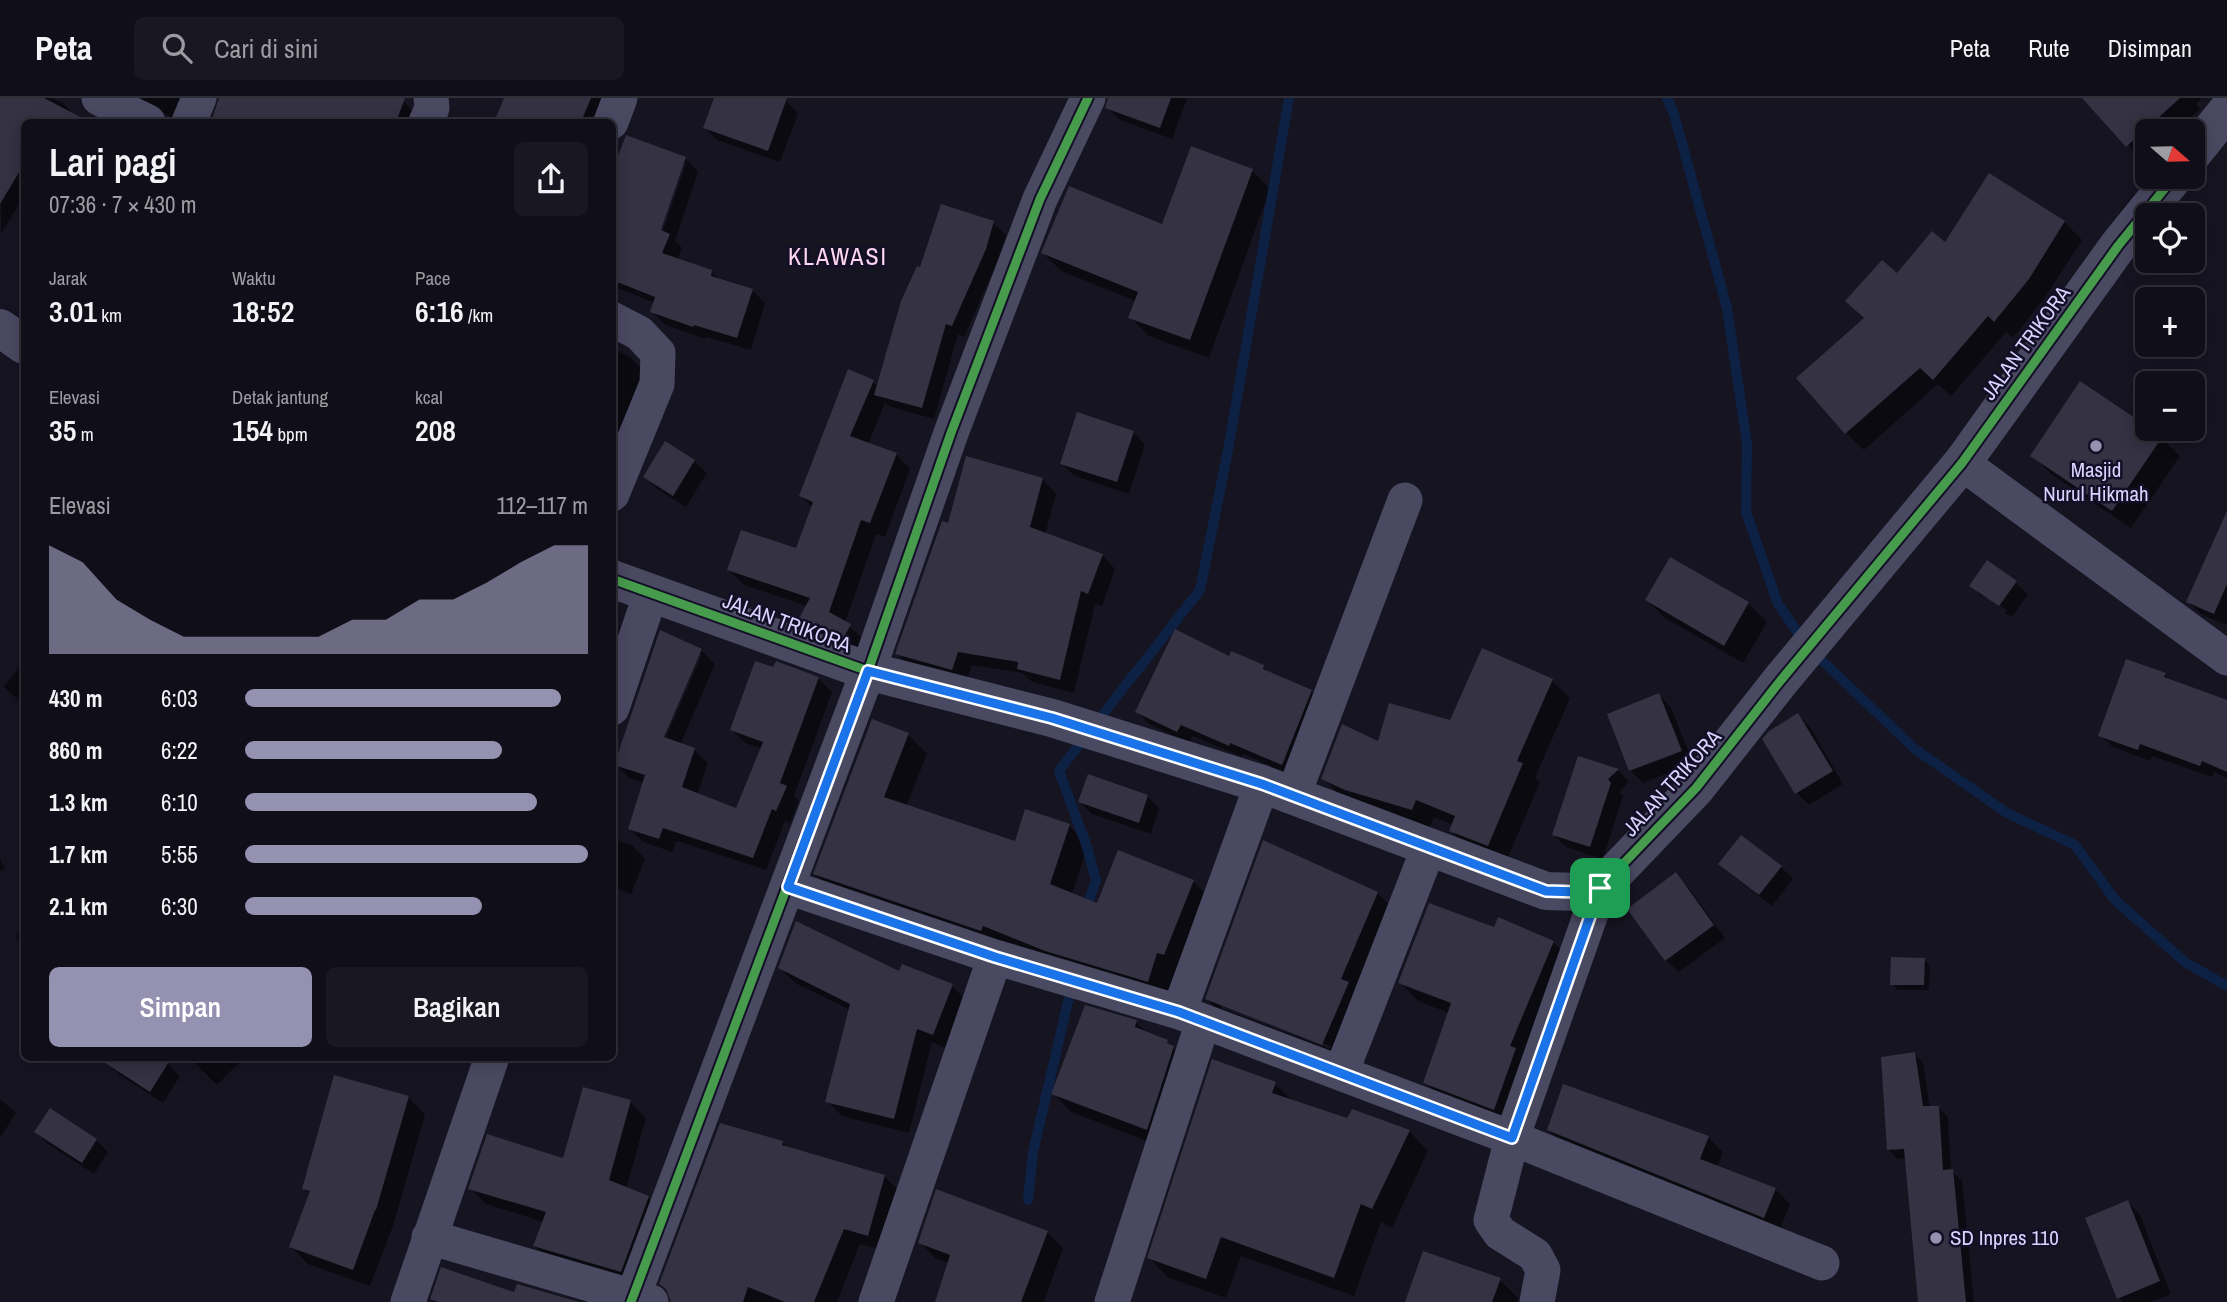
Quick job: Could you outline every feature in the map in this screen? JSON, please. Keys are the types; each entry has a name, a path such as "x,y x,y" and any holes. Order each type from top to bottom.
{"street":[{"path":"99,98 142,119"},
{"path":"190,119 199,98"},
{"path":"427,119 432,108 431,98"},
{"path":"612,119 620,98"},
{"path":"429,1237 639,1300 868,671 951,433 1035,212 1088,98"},
{"path":"2205,138 2227,111"},
{"name":"JALAN TRIKORA","path":"616,580 868,671 1052,718 1277,790 1546,891 1579,892 1600,888 1696,788 1781,680 1962,463 2118,246 2164,189"},
{"path":"616,321 639,333 658,353 657,384 616,484"},
{"path":"0,328 21,343"},
{"path":"1962,463 2227,658"},
{"path":"1112,1302 1191,1017 1277,790 1405,500"},
{"path":"616,696 652,593"},
{"path":"1341,1073 1429,847"},
{"path":"788,887 995,957 1191,1017 1512,1138 1822,1263"},
{"path":"1537,1302 1543,1270 1535,1255 1500,1233 1491,1220 1512,1138 1600,888"},
{"path":"876,1302 995,957"},
{"path":"408,1302 491,1061"}],"building":[{"path":"0,98 44,98 84,119 21,119 21,169 0,204"},
{"path":"219,98 405,98 397,119 212,119"},
{"path":"504,98 591,98 582,119 495,119"},
{"path":"714,98 787,98 768,151 703,128"},
{"path":"1108,98 1171,98 1160,128 1105,108"},
{"path":"2082,98 2180,98 2157,119 2135,119 2135,139 2126,147"},
{"path":"626,135 686,157 661,230 670,234 662,253 712,270 711,276 753,289 737,338 650,312 655,297 616,282 616,161"},
{"path":"1191,146 1253,169 1190,340 1128,318 1138,292 1041,253 1069,186 1162,224"},
{"path":"1989,173 2065,221 2029,279 1994,322 1988,316 1933,380 1920,368 1845,434 1796,378 1864,318 1845,301 1882,260 1897,273 1932,231 1945,242"},
{"path":"941,204 994,221 986,249 952,326 946,324 922,408 874,395 901,301 917,266 920,267"},
{"path":"848,369 874,380 850,436 897,453 870,523 861,520 829,612 851,624 843,639 797,622 810,598 727,570 741,530 796,548 813,502 799,496"},
{"name":"Masjid Nurul Hikmah","path":"2080,381 2135,418 2135,441 2160,441 2112,511 2030,456"},
{"path":"1077,412 1134,431 1117,482 1060,464"},
{"path":"665,441 695,460 673,496 643,477"},
{"path":"966,456 1043,478 1030,527 1103,554 1088,594 1081,591 1060,680 1017,669 1018,662 958,652 952,670 895,654 942,521 948,523"},
{"path":"2227,511 2227,584 2214,614 2186,602"},
{"path":"1670,557 1749,602 1724,646 1645,600"},
{"path":"1987,560 2017,581 1999,606 1969,586"},
{"path":"1175,629 1229,656 1231,651 1264,665 1263,669 1312,690 1282,765 1181,725 1177,732 1135,712"},
{"path":"660,630 702,649 664,737 695,748 682,787 736,808 763,742 730,730 755,661 773,667 776,661 819,677 780,783 787,786 776,811 772,809 753,858 663,828 659,839 628,829 645,775 616,766"},
{"path":"1482,648 1553,679 1517,761 1523,763 1488,846 1449,831 1455,816 1416,800 1412,810 1345,790 1321,779 1342,724 1378,741 1389,703 1450,720"},
{"path":"2126,659 2166,673 2164,677 2227,700 2227,772 2202,761 2200,766 2140,744 2138,750 2098,736"},
{"path":"1659,693 1682,751 1629,771 1607,714"},
{"path":"1798,713 1833,771 1795,794 1762,739 1769,731"},
{"path":"872,719 909,733 884,797 1015,841 1025,809 1070,824 1050,884 1097,903 1118,850 1194,880 1164,955 1157,953 1148,982 1045,951 983,926 981,931 813,874"},
{"path":"1578,756 1619,769 1608,779 1611,783 1590,847 1552,835"},
{"path":"1088,774 1148,795 1139,823 1078,802"},
{"path":"1741,835 1782,866 1759,895 1718,864"},
{"path":"1263,840 1378,892 1341,979 1349,982 1322,1045 1205,999"},
{"path":"1676,872 1714,925 1665,961 1627,909"},
{"path":"1429,903 1494,927 1498,917 1554,941 1510,1046 1516,1048 1494,1110 1423,1083 1451,1003 1398,983"},
{"path":"796,921 899,971 902,964 953,984 933,1035 917,1029 894,1119 825,1102 850,1004 778,968"},
{"path":"1891,957 1925,958 1924,985 1890,985"},
{"path":"1085,1005 1137,1020 1135,1027 1168,1040 1167,1043 1174,1046 1147,1130 1051,1094"},
{"path":"1915,1052 1923,1106 1939,1106 1943,1170 1953,1169 1966,1302 1918,1302 1904,1149 1887,1150 1881,1057"},
{"path":"1212,1059 1276,1082 1272,1093 1347,1118 1352,1109 1410,1130 1372,1209 1361,1204 1334,1278 1221,1237 1206,1279 1147,1258"},
{"path":"102,1061 169,1061 150,1092"},
{"path":"334,1075 409,1096 376,1210 353,1270 289,1247 310,1191 302,1189"},
{"path":"1563,1084 1709,1136 1700,1159 1776,1188 1764,1218 1547,1130"},
{"path":"583,1087 631,1100 609,1180 649,1196 621,1272 533,1246 546,1212 468,1189 487,1134 563,1158"},
{"path":"50,1108 97,1139 82,1163 34,1132"},
{"path":"720,1123 783,1141 782,1145 885,1175 868,1236 844,1229 814,1302 785,1302 748,1287 743,1302 671,1302 666,1289 659,1284"},
{"path":"936,1189 1048,1231 1021,1302 935,1302 950,1255 918,1243"},
{"path":"2128,1200 2160,1281 2117,1299 2085,1218"},
{"path":"1423,1251 1501,1278 1492,1302 1405,1302"},
{"path":"441,1267 514,1292 517,1284 579,1302 439,1302 430,1299"}],"waterway":[{"path":"1097,722 1200,590 1228,450 1289,98"},
{"path":"1667,98 1674,114 1727,308 1747,444 1746,512 1778,604 1803,640"},
{"path":"1813,652 1915,749 2007,813 2075,845 2115,900 2185,962 2227,986"},
{"path":"1085,737 1059,771 1096,880 1085,912"},
{"path":"1028,1200 1033,1152 1070,993"}],"cycle path":[{"path":"631,1302 868,671 951,433 1040,199 1088,98"},
{"path":"616,580 868,671 1052,718 1262,784 1546,891 1579,892 1600,888 1696,788 1781,680 1962,463 2118,246 2164,189"}],"place":[{"name":"Masjid Nurul Hikmah","path":"2096,446"},
{"name":"SD Inpres 110","path":"1936,1238"}],"district":[{"name":"KLAWASI","path":"838,257"}],"route":[{"path":"868,671 1052,718 1262,784 1546,891 1579,892 1600,888 1512,1138 1179,1012 995,957 788,887 868,671"}]}
